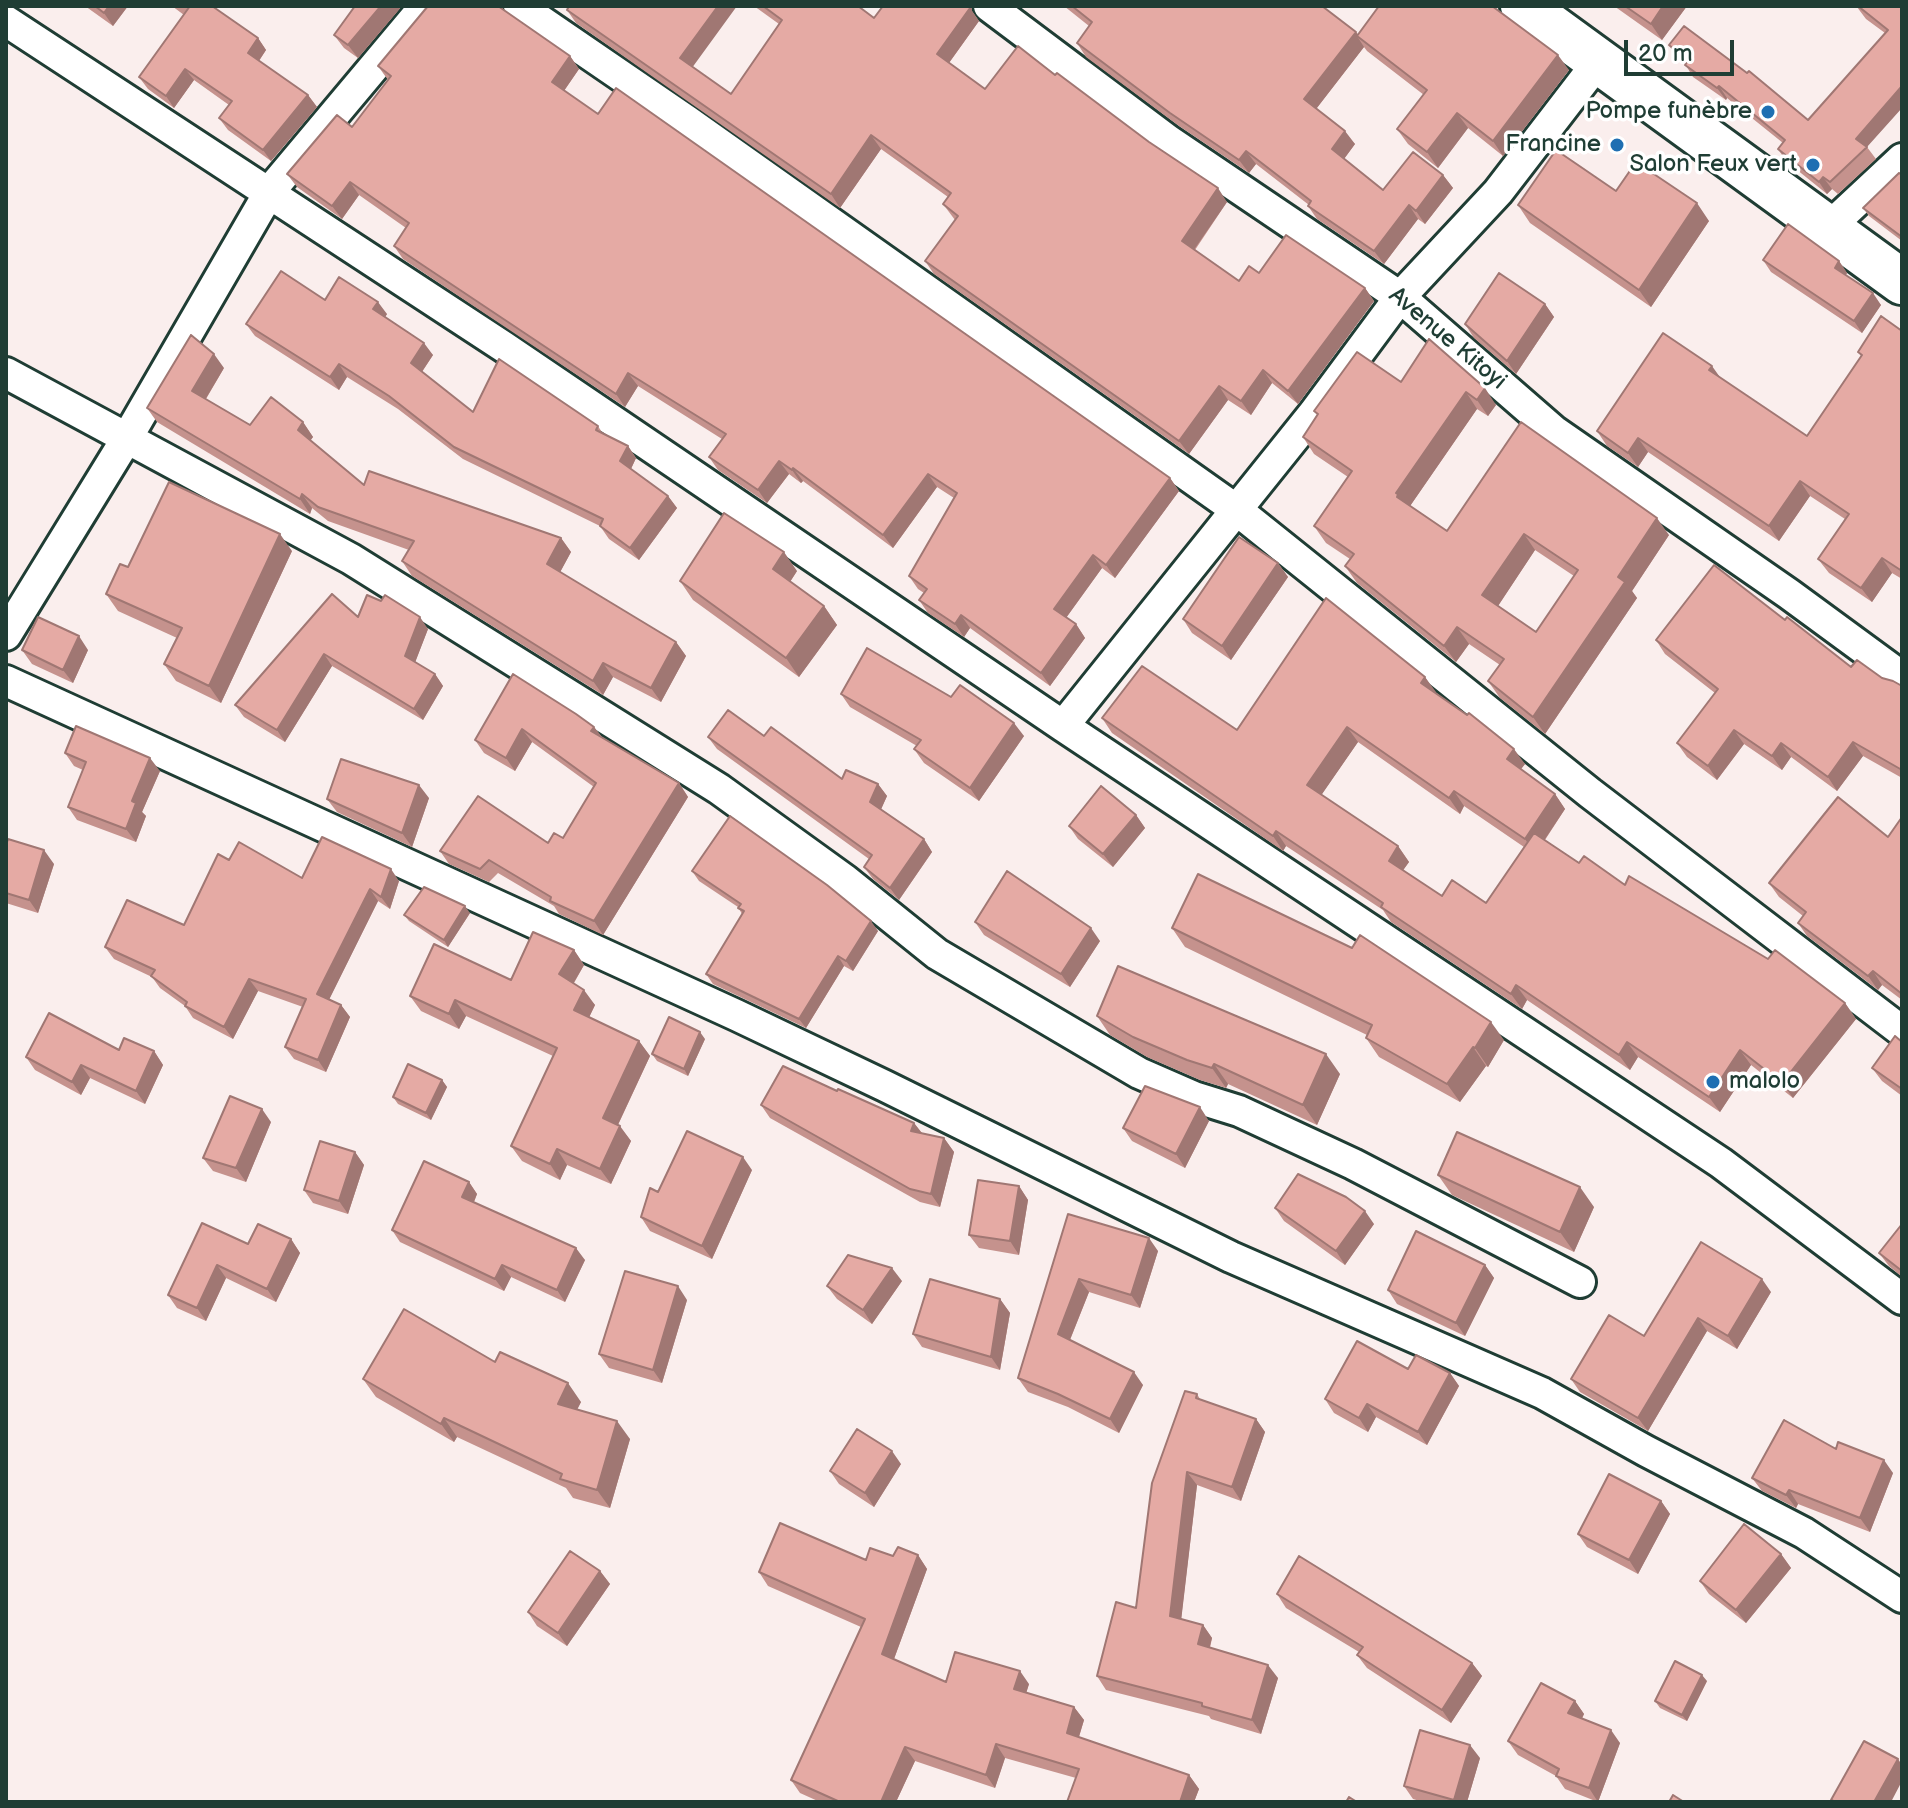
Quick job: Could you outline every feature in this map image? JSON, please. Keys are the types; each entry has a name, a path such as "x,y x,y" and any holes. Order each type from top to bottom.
{"street":[{"path":"6,635 127,438 270,191 425,6"},
{"path":"519,6 687,121 1238,511 1590,793 1899,1029"},
{"name":"Avenue Kitoyi","path":"989,6 1169,141 1400,297 1554,431 1789,594 1902,677"},
{"path":"1523,6 1902,282"},
{"path":"6,21 270,191 1063,726 1721,1163 1902,1299"},
{"path":"1063,726 1238,511 1400,297 1498,192 1598,62"},
{"path":"1828,228 1902,159"},
{"path":"6,373 351,559 719,789 845,880 937,954 1113,1058 1139,1073 1194,1097 1239,1111 1353,1164 1580,1282"},
{"path":"6,681 736,1015 1231,1257 1542,1393 1804,1533 1902,1597"}],"building":[{"path":"95,6 109,6 104,13"},
{"path":"190,6 212,6 258,38 248,53 308,95 263,150 219,118 232,101 185,69 166,96 139,77"},
{"path":"355,6 381,6 348,45 334,35"},
{"path":"428,6 498,6 570,56 552,82 598,114 616,88 1170,478 1106,565 1093,555 1054,609 1076,624 1041,673 961,615 955,624 919,600 927,589 909,576 957,493 928,474 883,535 793,468 779,461 758,490 709,457 726,434 628,373 616,394 394,246 409,223 350,182 332,206 287,174 337,115 352,127 391,76 378,66"},
{"path":"569,6 718,6 680,58 731,94 782,20 763,6 858,6 874,18 883,6 968,6 970,8 937,54 985,89 1018,46 1149,142 1218,188 1182,241 1239,281 1249,266 1259,273 1286,235 1365,288 1288,391 1263,370 1241,401 1219,386 1179,441 925,261 958,216 943,204 951,193 871,135 831,194 567,10"},
{"path":"1072,6 1322,6 1356,32 1304,99 1345,131 1332,149 1383,190 1413,152 1443,175 1416,211 1409,205 1374,251 1308,206 1311,201 1246,151 1239,160 1077,43 1092,22"},
{"path":"1379,6 1492,6 1558,55 1493,141 1457,113 1427,152 1397,129 1427,90 1357,36"},
{"path":"1625,6 1663,6 1651,24"},
{"path":"1858,6 1902,6 1902,86 1856,139 1867,147 1830,182 1823,177 1819,182 1778,149 1785,140 1719,86 1717,88 1685,65 1688,61 1669,45 1684,26 1747,73 1749,71 1808,120 1888,30"},
{"path":"1556,150 1616,191 1636,162 1697,203 1639,290 1518,205"},
{"path":"1899,173 1902,175 1902,237 1863,208"},
{"path":"1788,224 1839,261 1835,268 1873,293 1854,321 1763,260"},
{"path":"281,271 325,300 339,277 378,302 373,309 424,343 411,363 473,412 499,359 598,426 596,430 628,446 620,461 668,496 630,548 600,526 603,519 454,447 389,396 339,364 330,377 246,324"},
{"path":"1499,273 1545,304 1507,361 1465,324"},
{"path":"1881,316 1902,331 1902,571 1882,558 1861,588 1818,559 1849,514 1800,481 1769,526 1638,438 1628,453 1597,431 1663,333 1712,366 1709,370 1807,436 1862,355 1858,352"},
{"path":"191,335 214,354 192,391 250,425 271,397 303,422 298,430 364,485 369,471 561,538 547,564 676,642 651,688 603,663 593,681 402,561 414,541 318,507 302,494 300,499 147,408"},
{"path":"1429,339 1485,388 1477,400 1466,392 1396,493 1397,497 1447,531 1521,422 1657,518 1618,577 1625,582 1533,717 1488,681 1504,659 1457,627 1444,646 1345,566 1354,554 1314,526 1352,471 1303,437 1318,414 1314,411 1357,352 1401,382","holes":["1524,534 1578,570 1536,632 1482,595"]},
{"path":"169,482 280,534 209,686 164,664 182,628 106,594 120,564 128,567"},
{"path":"724,513 784,552 773,569 824,606 786,658 680,581"},
{"path":"1239,537 1278,563 1222,646 1183,619"},
{"path":"1714,565 1851,667 1857,660 1882,678 1902,686 1902,770 1853,742 1828,777 1781,743 1772,756 1734,730 1708,766 1677,743 1718,689 1656,640"},
{"path":"332,594 358,617 367,595 381,601 385,595 420,617 405,656 435,674 414,709 324,654 277,730 235,705"},
{"path":"1326,598 1425,677 1421,683 1467,715 1469,713 1514,749 1507,759 1555,794 1525,839 1454,791 1449,798 1347,727 1307,785 1398,846 1389,861 1442,896 1452,880 1486,903 1534,833 1579,863 1584,856 1625,885 1629,876 1768,959 1775,950 1845,1003 1782,1083 1740,1050 1709,1097 1627,1042 1619,1055 1516,985 1511,994 1381,907 1383,903 1276,831 1273,836 1102,718 1142,666 1237,730"},
{"path":"38,617 79,636 63,670 22,650"},
{"path":"867,648 951,697 960,685 1014,723 970,788 914,749 921,740 841,694"},
{"path":"513,674 594,727 591,731 679,783 594,921 550,901 551,897 489,860 480,869 440,851 478,796 548,843 554,833 563,838 596,783 522,729 506,758 475,740"},
{"path":"728,710 764,736 771,727 842,779 846,770 878,784 870,802 924,839 890,888 864,867 872,855 708,737"},
{"path":"76,726 150,758 132,801 136,803 126,829 68,807 86,762 65,753"},
{"path":"341,759 419,785 402,833 327,799"},
{"path":"1101,786 1136,815 1103,854 1069,826"},
{"path":"1838,797 1888,837 1902,817 1902,994 1873,971 1868,976 1798,923 1806,912 1769,883"},
{"path":"730,816 827,885 871,921 846,961 838,956 799,1019 706,974 744,911 738,908 741,904 692,871"},
{"path":"322,837 391,869 381,897 370,889 317,994 341,1005 318,1060 285,1047 306,999 249,979 224,1027 185,1006 187,1002 151,976 155,970 105,947 127,900 184,925 218,854 229,860 239,842 302,878"},
{"path":"8,839 44,850 29,900 6,893"},
{"path":"1007,871 1091,928 1061,974 975,922"},
{"path":"1198,874 1352,948 1360,935 1491,1022 1447,1084 1366,1038 1372,1025 1172,928"},
{"path":"424,887 465,906 444,940 404,915"},
{"path":"533,932 574,950 559,974 584,990 574,1010 639,1041 603,1118 620,1126 600,1169 557,1149 550,1164 511,1146 557,1048 455,1000 449,1014 410,996 434,944 511,980"},
{"path":"1118,966 1326,1054 1303,1105 1214,1064 1212,1068 1187,1060 1133,1037 1097,1016"},
{"path":"49,1013 119,1050 124,1038 154,1051 136,1091 81,1065 72,1082 26,1057"},
{"path":"669,1017 700,1032 684,1069 652,1054"},
{"path":"1895,1036 1902,1042 1902,1089 1872,1068"},
{"path":"408,1064 442,1080 426,1113 393,1097"},
{"path":"783,1066 914,1123 911,1131 944,1138 931,1194 910,1189 761,1105"},
{"path":"1145,1086 1200,1107 1176,1154 1123,1128"},
{"path":"230,1096 262,1109 236,1168 203,1158"},
{"path":"687,1131 743,1157 702,1246 641,1217 650,1188 658,1192"},
{"path":"1457,1132 1580,1187 1560,1232 1438,1175"},
{"path":"320,1141 355,1152 339,1201 304,1190"},
{"path":"424,1161 469,1182 462,1197 576,1248 557,1290 502,1265 495,1279 392,1230"},
{"path":"1298,1174 1346,1197 1365,1211 1336,1251 1275,1208"},
{"path":"978,1180 1019,1186 1010,1241 969,1235"},
{"path":"1068,1214 1149,1238 1131,1295 1079,1279 1058,1334 1134,1372 1110,1419 1018,1378"},
{"path":"202,1223 248,1244 258,1224 291,1239 267,1289 217,1265 197,1308 168,1295"},
{"path":"1902,1224 1902,1271 1879,1253"},
{"path":"1416,1231 1485,1265 1456,1323 1388,1290"},
{"path":"1701,1242 1762,1279 1728,1336 1698,1318 1638,1418 1571,1379 1609,1315 1644,1336"},
{"path":"848,1255 892,1268 863,1310 827,1286"},
{"path":"625,1271 678,1286 653,1370 599,1354"},
{"path":"930,1279 1000,1299 991,1357 913,1334"},
{"path":"404,1309 495,1362 500,1352 568,1383 558,1404 617,1421 597,1490 560,1479 562,1474 444,1418 441,1424 363,1379"},
{"path":"1357,1341 1408,1369 1416,1355 1450,1373 1418,1432 1367,1404 1359,1418 1325,1399"},
{"path":"1185,1391 1197,1394 1196,1398 1256,1419 1232,1487 1187,1472 1170,1616 1203,1625 1198,1644 1268,1665 1252,1720 1202,1706 1202,1703 1097,1676 1116,1602 1136,1608 1152,1483"},
{"path":"1784,1420 1836,1449 1838,1442 1884,1460 1860,1518 1789,1490 1786,1495 1752,1478"},
{"path":"857,1429 892,1451 865,1493 830,1471"},
{"path":"1609,1474 1661,1501 1629,1560 1578,1534"},
{"path":"780,1523 866,1560 870,1548 893,1556 898,1547 918,1555 882,1654 946,1682 955,1652 1020,1671 1014,1689 1074,1707 1067,1733 1189,1775 1180,1802 1067,1802 1079,1769 996,1744 986,1775 905,1747 881,1802 840,1802 791,1780 865,1619 759,1572"},
{"path":"1744,1524 1781,1554 1736,1610 1700,1581"},
{"path":"570,1551 600,1571 558,1633 528,1612"},
{"path":"1299,1556 1472,1663 1442,1710 1357,1655 1363,1647 1277,1594"},
{"path":"1675,1661 1702,1675 1682,1715 1655,1701"},
{"path":"1541,1683 1575,1701 1568,1713 1611,1730 1589,1788 1556,1776 1559,1769 1508,1741"},
{"path":"1420,1730 1470,1745 1454,1800 1404,1786"},
{"path":"1864,1741 1898,1759 1874,1802 1831,1800"},
{"path":"1673,1795 1684,1802 1669,1802"}],"place":[{"name":"Pompe funèbre","path":"1768,112"},
{"name":"Francine","path":"1617,145"},
{"name":"Salon Feux vert","path":"1813,165"},
{"name":"malolo","path":"1713,1082"}]}
